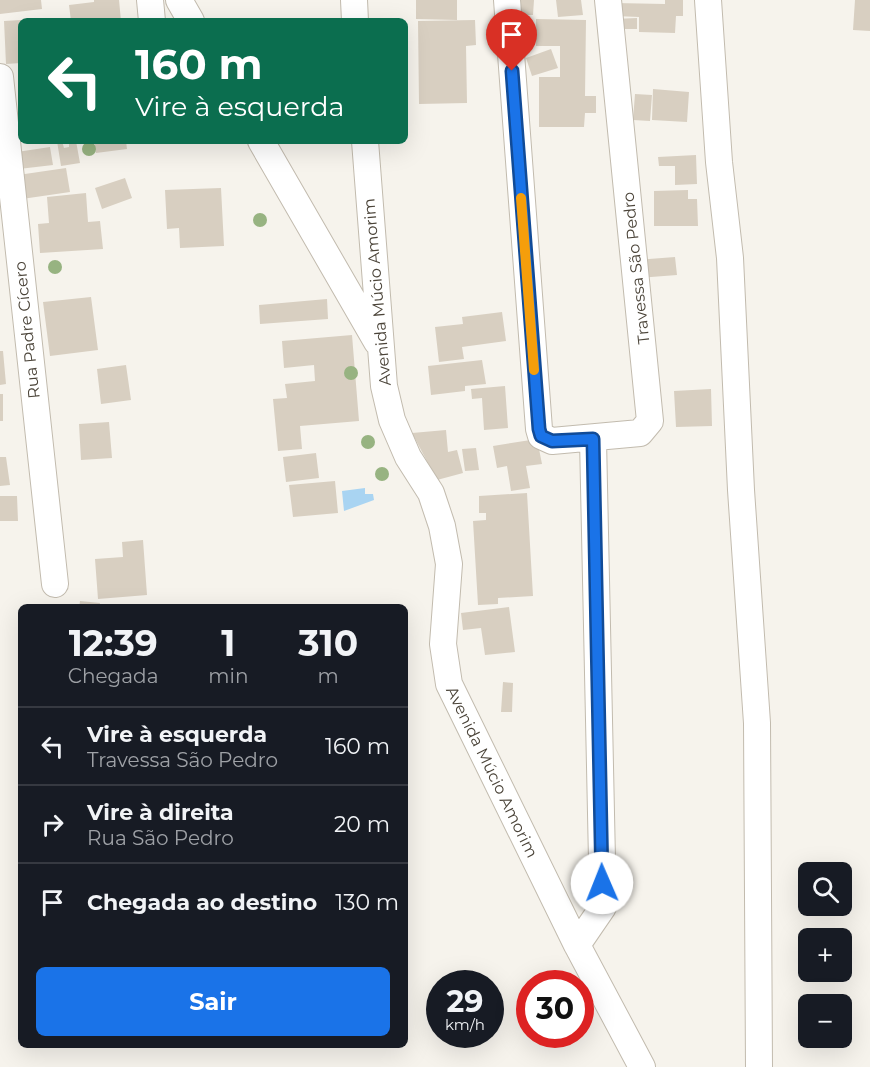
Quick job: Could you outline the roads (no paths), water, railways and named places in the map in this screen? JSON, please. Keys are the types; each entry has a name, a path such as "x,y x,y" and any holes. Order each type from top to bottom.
{"street":[{"path":"150,0 152,18"},
{"path":"179,0 189,18"},
{"path":"354,0 355,18"},
{"name":"Travessa São Pedro","path":"507,0 541,436 552,441 640,433 650,421 651,411 608,0"},
{"path":"708,0 719,162 730,258 741,490 757,723 759,1067"},
{"name":"Rua Padre Cícero","path":"0,77 55,584"},
{"path":"263,144 380,347"},
{"name":"Avenida Múcio Amorim","path":"364,144 384,386 392,420 408,457 430,493 442,526 449,564 443,644 449,684 577,945 642,1067"},
{"path":"577,945 603,907 593,439"}],"water":[{"path":"365,488 365,494 373,494 374,500 344,511 342,491"}]}
